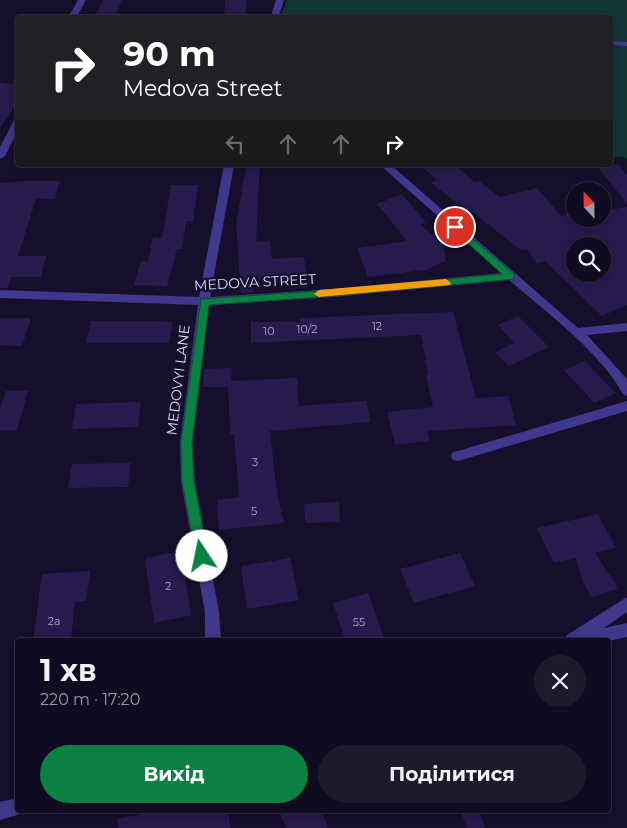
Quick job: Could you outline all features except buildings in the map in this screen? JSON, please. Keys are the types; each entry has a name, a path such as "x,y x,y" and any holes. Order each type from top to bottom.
{"street":[{"path":"74,15 82,0"},
{"path":"275,15 280,0"},
{"path":"613,43 627,44"},
{"path":"0,156 15,126"},
{"name":"MEDOVYI LANE","path":"213,638 212,612 188,482 186,443 204,301 229,167"},
{"path":"387,167 587,342 623,383 627,391"},
{"name":"MEDOVA STREET","path":"0,294 204,301 333,293 511,276"},
{"path":"576,332 627,327"},
{"path":"458,456 627,406"},
{"path":"575,638 627,604"},
{"path":"590,638 627,630"},
{"path":"0,811 15,808"}],"green space":[{"path":"287,0 627,0 627,160 622,156 613,158 613,15 280,15"}],"slow traffic":[{"path":"319,294 446,283"}],"route":[{"path":"202,556 188,482 186,443 204,301 333,293 511,276 455,227"}]}
